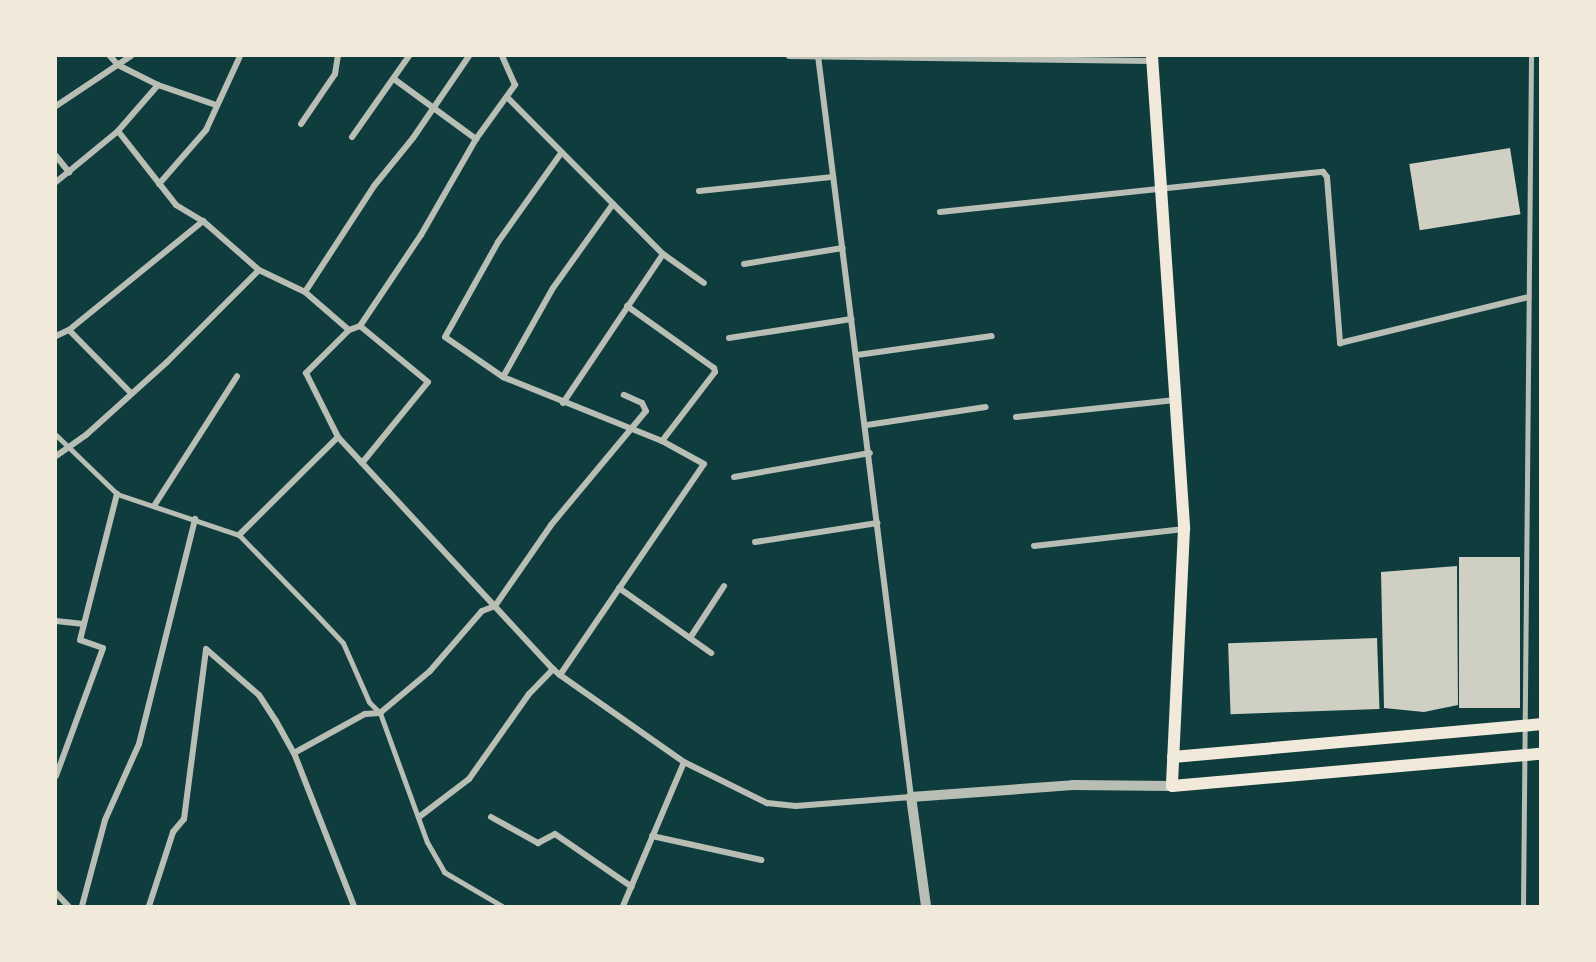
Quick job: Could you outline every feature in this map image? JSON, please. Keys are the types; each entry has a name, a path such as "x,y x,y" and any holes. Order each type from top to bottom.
{"main road":[{"path":"1152,58 1185,529 1172,786 1540,754"},
{"path":"1173,756 1540,724"}],"street":[{"path":"110,56 118,65 158,85 216,105"},
{"path":"56,106 131,56"},
{"path":"159,184 206,130 240,56"},
{"path":"301,124 335,74 338,56"},
{"path":"352,137 409,56"},
{"path":"305,292 374,186 433,109 469,56"},
{"path":"502,56 515,85 476,139 421,235 360,326 349,330 306,373 338,437 560,675 684,762 767,803 796,806 1073,785 1172,786"},
{"path":"789,56 1152,58"},
{"path":"818,56 867,425 926,906"},
{"path":"394,80 476,139"},
{"path":"56,182 118,131 158,85"},
{"path":"507,97 663,254 704,283"},
{"path":"118,131 176,204 203,221 259,270 305,292 349,330"},
{"path":"560,675 704,464 662,441 628,430 503,377 445,337 498,242 562,152"},
{"path":"56,156 69,172"},
{"path":"940,212 1160,187 1326,174 1340,343 1528,297"},
{"path":"699,191 833,177"},
{"path":"503,377 553,288 613,204"},
{"path":"56,336 69,330 203,221"},
{"path":"744,264 843,248"},
{"path":"563,403 663,254"},
{"path":"56,456 86,435 231,302 259,270"},
{"path":"627,306 714,368 715,372 662,441"},
{"path":"729,338 852,319"},
{"path":"360,326 428,382 362,463"},
{"path":"69,330 131,393"},
{"path":"857,355 992,336"},
{"path":"154,506 237,376"},
{"path":"294,753 365,714 380,713 430,671 482,611 495,606 551,525 646,406 624,395"},
{"path":"1017,417 1175,400"},
{"path":"867,425 986,407"},
{"path":"56,435 117,494 239,535 343,644 369,702 380,713 427,842 444,873 502,906"},
{"path":"239,535 338,437"},
{"path":"734,477 870,453"},
{"path":"56,776 103,648 80,640 117,494"},
{"path":"82,906 105,820 139,744 195,519"},
{"path":"755,542 878,523"},
{"path":"1034,546 1185,529"},
{"path":"690,638 724,586"},
{"path":"619,588 711,653"},
{"path":"56,621 84,624"},
{"path":"149,906 173,832 184,819 206,649 259,695 294,753 354,906"},
{"path":"419,817 469,780 529,694 553,669"},
{"path":"623,906 684,762"},
{"path":"492,817 538,843 555,834 632,887"},
{"path":"652,836 761,860"},
{"path":"56,893 68,906"}],"lane":[{"path":"1523,906 1531,56"}],"building":[{"path":"1510,148 1520,214 1420,230 1409,164"},
{"path":"1459,557 1520,557 1520,708 1459,708"},
{"path":"1457,566 1458,705 1424,712 1384,708 1381,572"},
{"path":"1377,638 1379,709 1231,714 1228,643"}]}
